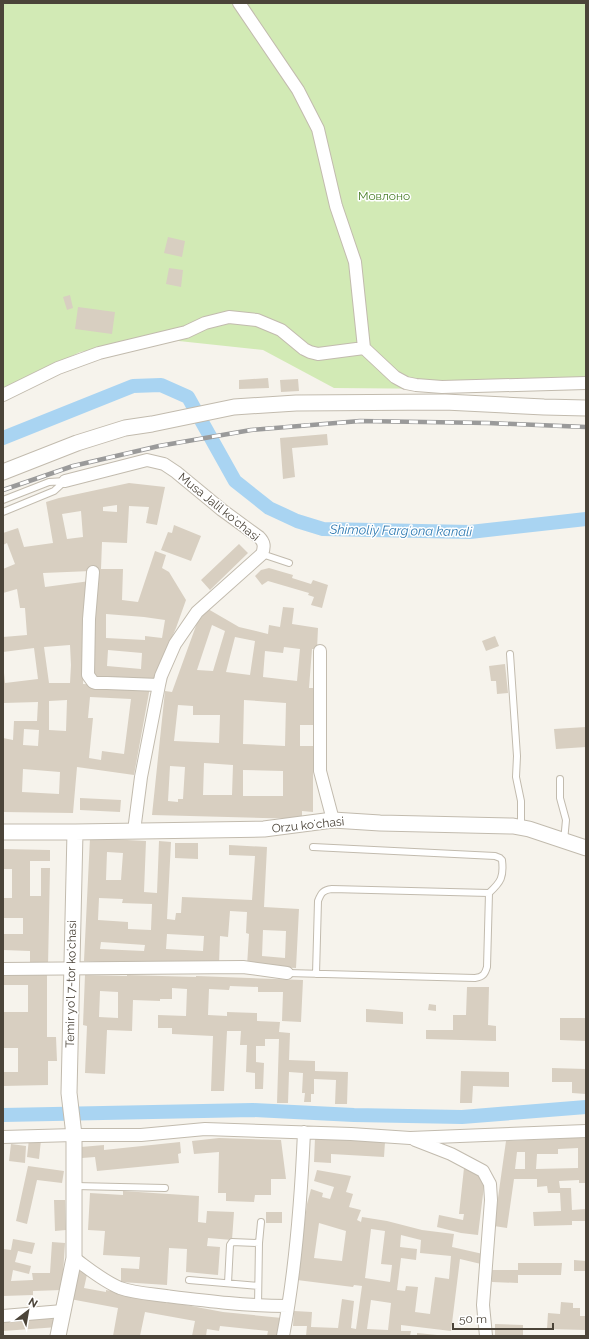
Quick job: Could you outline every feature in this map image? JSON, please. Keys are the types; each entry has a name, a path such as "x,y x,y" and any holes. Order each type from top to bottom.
{"street":[{"path":"238,3 298,90 318,129 336,206 355,262 364,348 395,378 406,383 416,385 442,387 586,383"},
{"path":"3,395 58,368 99,353 186,332 205,323 229,317 257,320 280,330 304,349 318,354 364,348"},
{"path":"3,472 77,443 125,428 234,407 296,403 445,402 586,408"},
{"name":"Musa Jalil koʻchasi","path":"65,481 147,460 164,464 259,537 263,541 265,547 262,554 197,612 175,644 159,685 141,777 134,831"},
{"path":"93,572 88,675 93,682 96,683 159,685"},
{"path":"320,651 320,770 333,820"},
{"name":"Orzu koʻchasi","path":"3,832 264,830 333,820 380,823 513,826 529,829 586,848"},
{"name":"Temir yoʻl 7-tor koʻchasi","path":"58,1336 74,1258 74,1135 69,1093 75,832"},
{"path":"3,969 243,967 287,973"},
{"path":"3,1137 140,1135 205,1129 351,1134 410,1138 586,1131"},
{"path":"283,1336 293,1273 301,1193 304,1132"},
{"path":"410,1138 451,1154 483,1171 490,1184 491,1200 483,1305 486,1336"},
{"path":"74,1258 104,1280 121,1288 214,1302 258,1306 288,1306"},
{"path":"3,1316 63,1311"}],"lane":[{"path":"3,500 49,482 65,481"},
{"path":"3,512 54,491 65,481"},
{"path":"262,554 289,563"},
{"path":"510,654 517,756 516,777 521,801 521,828"},
{"path":"560,779 560,798 566,820 564,841"},
{"path":"313,847 495,856 502,860 502,875 497,886 489,893 324,890 318,901 316,974"},
{"path":"287,973 481,977 486,973 487,967 489,893"},
{"path":"73,1186 165,1188"},
{"path":"258,1306 259,1243 261,1222"},
{"path":"228,1283 230,1245 232,1242 259,1243"},
{"path":"189,1280 258,1286"}],"green space":[{"name":"Мовлоно","path":"3,3 586,3 586,390 334,388 263,350 160,339 80,352 3,390"}],"building":[{"path":"168,237 185,241 182,257 164,253"},
{"path":"169,268 183,270 181,287 166,284"},
{"path":"70,295 73,308 67,310 63,297"},
{"path":"78,307 115,312 112,334 75,329"},
{"path":"268,378 269,388 239,389 239,380"},
{"path":"298,379 299,391 281,392 280,380"},
{"path":"327,434 328,445 292,448 295,477 283,479 280,438"},
{"path":"129,483 165,487 157,525 146,523 149,507 129,506 127,543 102,542 101,569 123,569 122,600 138,602 155,551 166,555 162,568 169,572 186,600 176,628 153,680 93,677 96,566 91,566 91,571 43,573 45,587 90,581 83,684 150,687 134,775 77,767 73,813 3,812 3,738 13,740 14,721 37,721 38,702 3,703 3,673 5,683 38,679 34,648 3,652 3,637 27,635 25,608 20,608 17,589 3,593 3,569 15,564 7,543 3,545 3,533 18,528 24,547 53,543 46,502","holes":["117,505 117,512 103,511 103,507","81,511 83,537 67,539 62,514","106,614 165,620 162,638 145,636 145,640 106,638","70,645 70,683 49,683 44,647","108,650 142,653 141,669 107,666","90,697 131,699 124,754 102,751 101,760 89,758 93,718 88,718","67,700 66,731 49,730 49,701","24,729 39,730 38,746 23,745","23,769 60,772 59,794 22,792"]},
{"path":"174,525 201,536 191,561 161,550 168,532 172,533"},
{"path":"239,544 248,553 210,590 201,580"},
{"path":"269,568 293,575 292,578 311,584 313,580 328,585 322,608 311,605 314,597 308,595 309,593 268,581 262,585 255,576 261,570"},
{"path":"283,607 294,608 292,624 318,628 317,649 312,649 309,688 313,688 313,725 300,725 300,746 313,746 313,812 302,811 302,819 152,815 165,691 172,692 197,623 208,609 239,627 268,634 269,625 280,627","holes":["212,625 225,631 213,671 197,670","235,637 255,641 250,675 226,672","284,647 300,649 297,681 263,677 265,651 283,653","244,700 286,703 285,746 243,744","178,705 193,706 193,715 220,715 219,743 174,741","204,763 233,765 232,795 203,795","170,766 185,767 183,799 178,799 178,802 168,801","243,770 283,771 283,796 243,796"]},
{"path":"495,636 499,646 486,651 482,641"},
{"path":"505,664 508,693 497,694 496,681 491,681 489,666"},
{"path":"586,727 586,747 556,749 554,729"},
{"path":"80,798 121,800 120,812 80,810"},
{"path":"90,838 146,841 144,892 157,893 159,841 171,842 167,919 175,920 176,913 181,913 182,897 252,900 255,856 229,855 229,845 267,847 264,907 299,909 296,968 247,966 249,934 246,933 247,912 230,911 228,937 220,936 219,964 178,966 84,961","holes":["107,852 123,853 121,880 106,880","99,898 123,899 122,903 152,904 151,930 128,929 128,922 98,920","263,930 286,931 285,958 262,956","167,934 204,936 203,951 166,949","101,942 145,945 144,951 100,949"]},
{"path":"175,843 198,843 198,859 175,858"},
{"path":"3,849 50,850 50,861 30,861 30,896 41,896 41,868 50,868 48,966 30,966 30,951 3,950 3,934 23,934 23,918 3,918 3,898 12,898 12,869 3,869"},
{"path":"3,974 47,975 47,1037 56,1037 57,1061 48,1061 48,1085 3,1086 3,1072 18,1072 18,1048 3,1048 3,1012 28,1012 28,985 3,985"},
{"path":"85,975 196,976 303,980 301,1022 282,1021 283,992 258,992 258,987 230,986 229,990 209,989 208,1015 227,1016 227,1012 257,1013 257,1021 280,1022 279,1032 290,1033 289,1060 315,1061 315,1071 348,1072 347,1104 335,1104 336,1080 314,1079 314,1094 311,1094 311,1102 304,1102 305,1093 302,1093 303,1073 289,1072 288,1103 277,1103 279,1039 265,1039 265,1046 256,1046 256,1062 264,1063 263,1089 255,1089 255,1073 246,1072 247,1045 240,1045 241,1031 227,1031 224,1091 211,1091 213,1036 172,1034 172,1028 158,1028 158,1015 186,1016 187,989 172,988 172,999 160,999 160,1001 133,1000 132,1031 107,1030 105,1074 85,1073 87,1026 83,1025","holes":["100,991 118,992 118,1018 99,1017"]},
{"path":"467,987 489,987 488,1025 496,1026 496,1041 426,1039 426,1030 453,1030 453,1015 466,1015"},
{"path":"429,1004 436,1005 436,1011 428,1010"},
{"path":"366,1009 403,1012 403,1024 366,1022"},
{"path":"560,1018 586,1018 586,1041 560,1040"},
{"path":"552,1068 586,1069 586,1094 572,1093 572,1082 552,1082"},
{"path":"461,1071 509,1072 509,1087 473,1086 472,1103 460,1103"},
{"path":"586,1137 586,1183 579,1183 579,1180 559,1181 560,1188 571,1188 572,1210 586,1209 586,1221 572,1221 572,1225 534,1226 533,1212 561,1211 560,1193 548,1193 547,1186 537,1187 537,1179 514,1179 507,1228 494,1226 506,1141","holes":["578,1148 578,1168 536,1169 537,1154 558,1154 558,1149","517,1152 525,1152 525,1169 515,1169"]},
{"path":"219,1138 281,1140 286,1179 271,1179 271,1195 255,1195 254,1202 226,1201 226,1193 218,1193 219,1152 194,1154 192,1141"},
{"path":"315,1138 385,1142 384,1157 331,1154 331,1163 314,1162"},
{"path":"29,1139 41,1140 39,1159 27,1157"},
{"path":"180,1142 181,1153 178,1154 179,1163 97,1171 95,1157 82,1158 81,1147 104,1145 104,1150"},
{"path":"11,1144 26,1146 25,1163 9,1161"},
{"path":"28,1166 64,1171 62,1183 37,1180 27,1224 16,1221"},
{"path":"464,1168 485,1178 478,1235 461,1233 437,1227 439,1215 463,1220 464,1214 459,1214"},
{"path":"317,1170 351,1176 346,1192 353,1194 349,1207 361,1210 357,1220 361,1222 362,1217 387,1221 422,1230 454,1234 452,1247 483,1254 481,1264 460,1259 451,1331 401,1325 401,1331 411,1331 410,1336 306,1336 307,1326 293,1326 294,1311 312,1312 311,1327 338,1328 342,1299 354,1301 351,1328 356,1329 362,1286 354,1285 353,1287 297,1280 307,1204 311,1189 323,1193 322,1197 330,1199 334,1187 314,1181","holes":["319,1223 346,1231 342,1261 314,1258","371,1229 385,1231 381,1264 392,1265 390,1282 365,1278","401,1235 421,1240 420,1253 451,1256 449,1279 435,1277 430,1314 415,1312 418,1287 406,1286 405,1291 397,1290 401,1258 416,1260 417,1249 400,1247","371,1300 391,1303 388,1330 367,1329"]},
{"path":"123,1191 199,1196 198,1222 206,1223 207,1211 234,1212 232,1240 208,1238 207,1246 220,1247 218,1275 186,1272 187,1249 169,1248 167,1285 121,1282 121,1268 139,1269 140,1257 103,1255 105,1231 88,1230 90,1193 123,1195"},
{"path":"54,1200 65,1200 66,1230 55,1231"},
{"path":"266,1212 282,1212 282,1223 266,1223"},
{"path":"13,1239 35,1243 32,1254 18,1251 15,1262 31,1266 29,1274 13,1270 11,1281 33,1280 32,1273 50,1273 52,1242 65,1243 62,1290 33,1291 33,1295 3,1296 3,1249 11,1250"},
{"path":"574,1260 586,1261 586,1271 574,1271"},
{"path":"518,1263 562,1263 561,1275 518,1275 518,1283 492,1282 492,1270 518,1270"},
{"path":"77,1268 88,1270 84,1288 106,1292 106,1290 223,1312 282,1318 279,1336 267,1336 268,1331 220,1326 219,1331 207,1329 206,1336 192,1336 195,1321 145,1312 140,1336 113,1336 118,1308 70,1299"},
{"path":"561,1302 573,1303 573,1308 580,1308 580,1316 586,1316 586,1330 547,1329 548,1313 560,1314"},
{"path":"57,1313 58,1327 3,1331 3,1317"},
{"path":"495,1324 523,1325 523,1336 495,1336"},
{"path":"417,1333 437,1335 437,1336 417,1336"}],"waterway":[{"name":"Shimoliy Fargʻona kanali","path":"3,438 133,386 161,385 188,397 235,481 269,508 297,521 323,529 470,532 586,519"},
{"path":"3,1115 253,1110 354,1115 462,1117 586,1107"}],"railway":[{"path":"3,490 73,466 159,446 251,430 360,421 488,423 586,427"}]}
